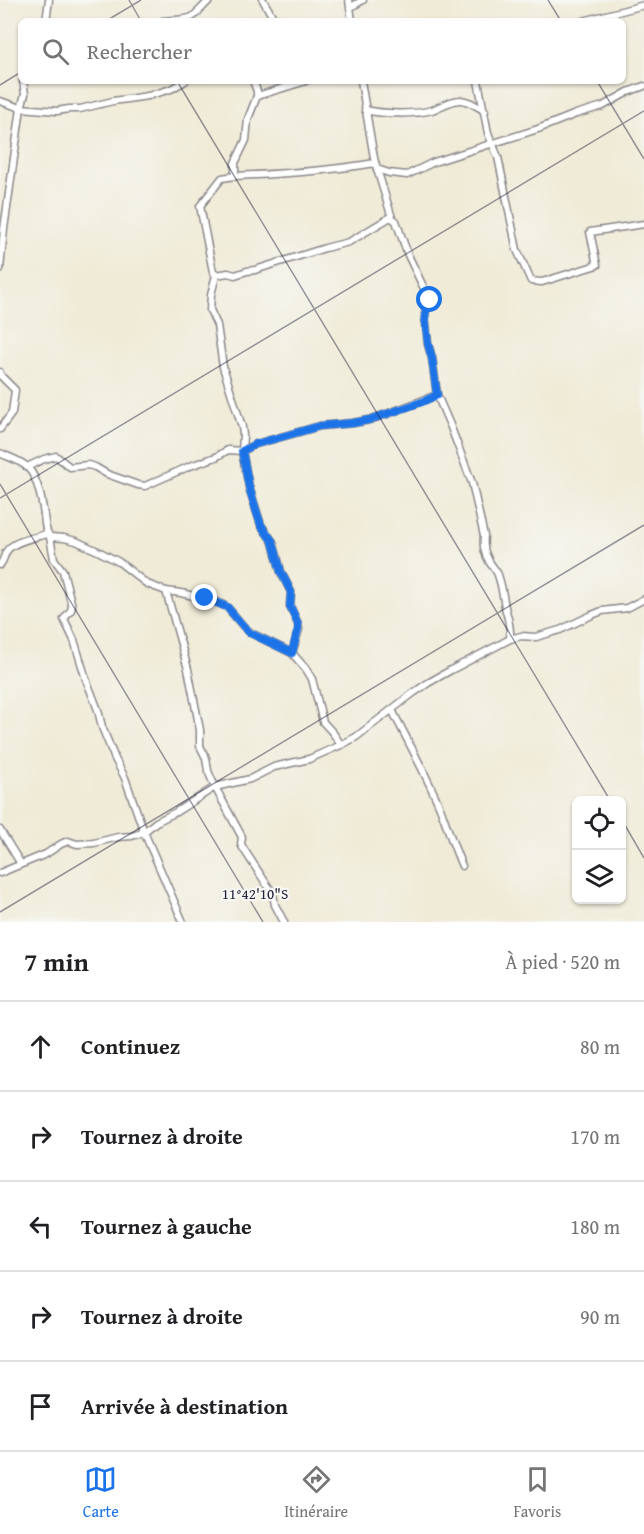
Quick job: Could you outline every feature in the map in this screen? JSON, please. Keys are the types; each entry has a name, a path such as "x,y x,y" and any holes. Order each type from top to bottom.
{"street":[{"path":"46,18 49,0"},
{"path":"189,18 210,0"},
{"path":"263,0 273,18"},
{"path":"350,4 363,0"},
{"path":"594,18 644,5"},
{"path":"0,269 21,108 25,94 23,84"},
{"path":"0,101 21,108 57,111 80,109 148,96 180,84"},
{"path":"235,176 235,163 246,140 248,119 257,96 254,84"},
{"path":"257,96 296,84"},
{"path":"361,84 376,166 392,218 396,221 408,255 430,300 425,315 437,395 472,483 484,536 483,545 488,560 497,573 504,594 511,630 510,639"},
{"path":"479,84 488,133 498,157 517,250 531,281 542,282 597,265 590,232 644,224"},
{"path":"292,653 298,624 290,606 291,592 281,572 273,542 261,525 249,487 242,451 242,427 223,367 217,325 210,310 216,275 213,272 200,206 222,178 235,176 376,166 389,173 407,175 434,162 603,106 644,86"},
{"path":"365,110 384,113 418,112 465,100 485,112"},
{"path":"216,275 228,273 235,275 349,242 392,218"},
{"path":"0,372 15,390 12,413 0,429"},
{"path":"27,467 56,456 70,467 88,465 107,474 145,486 228,450 242,451 256,444 320,426 353,423 378,417 437,395"},
{"path":"0,453 27,467 42,499 54,559 63,571 72,606 64,619 74,640 102,727 183,922"},
{"path":"0,565 5,553 14,544 49,535 64,537 119,562 147,584 166,591 215,601 227,607 250,633 292,653 306,669 312,679 323,722 341,745"},
{"path":"166,591 188,669 200,730 200,746 206,758 208,771 242,837 243,848 273,894 275,905 284,922"},
{"path":"0,873 46,854 68,841 77,844 94,843 144,832 156,822 215,787 250,779 274,766 309,759 341,745 356,737 412,694 451,670 510,639 560,630 602,611 627,608 644,599"},
{"path":"392,710 423,770 462,866"},
{"path":"0,830 21,864"}],"route":[{"path":"205,598 227,607 250,633 292,653 298,624 290,606 291,592 281,572 273,542 261,525 249,487 242,451 256,444 320,426 369,420 437,395 425,315 430,300"}]}
